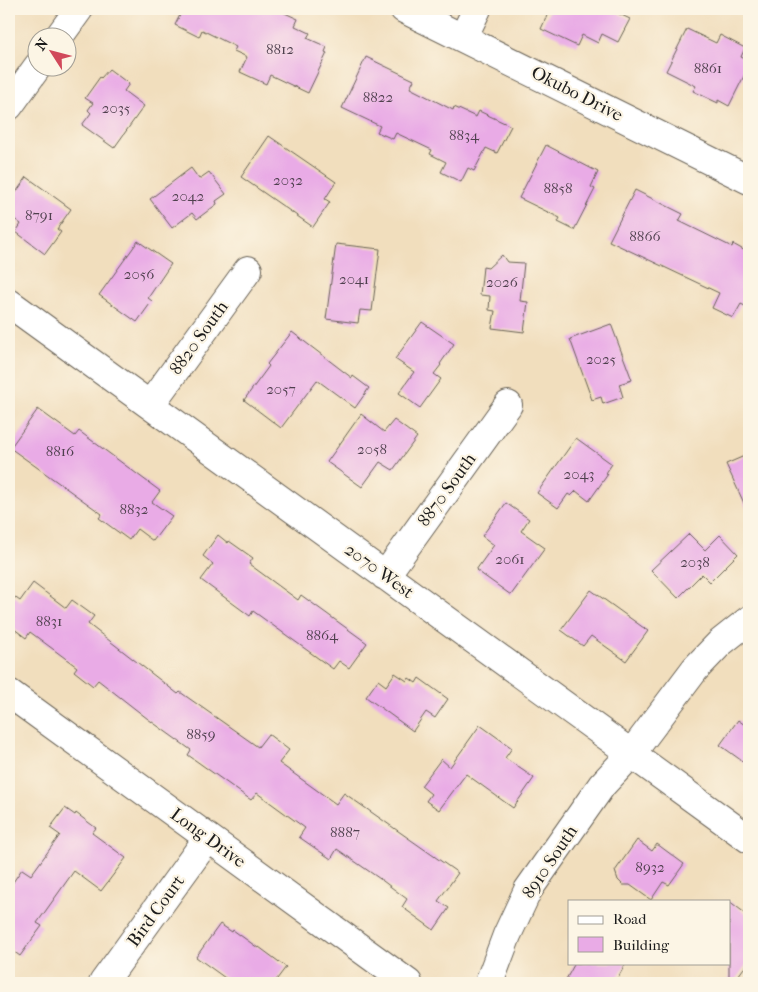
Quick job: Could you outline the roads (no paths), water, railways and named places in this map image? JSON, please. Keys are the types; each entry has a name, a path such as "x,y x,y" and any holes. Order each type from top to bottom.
{"street":[{"path":"65,28 79,9"},
{"name":"Okubo Drive","path":"404,9 749,180"},
{"path":"462,38 477,9"},
{"path":"9,106 29,78"},
{"name":"8820 South","path":"150,405 248,270"},
{"name":"2070 West","path":"9,303 749,840"},
{"name":"8870 South","path":"385,576 508,405"},
{"name":"8910 South","path":"489,983 507,935 528,890 602,786 631,754 695,669 720,643 749,620"},
{"name":"Long Drive","path":"9,693 408,983"},
{"name":"Bird Court","path":"103,983 208,838"}]}
